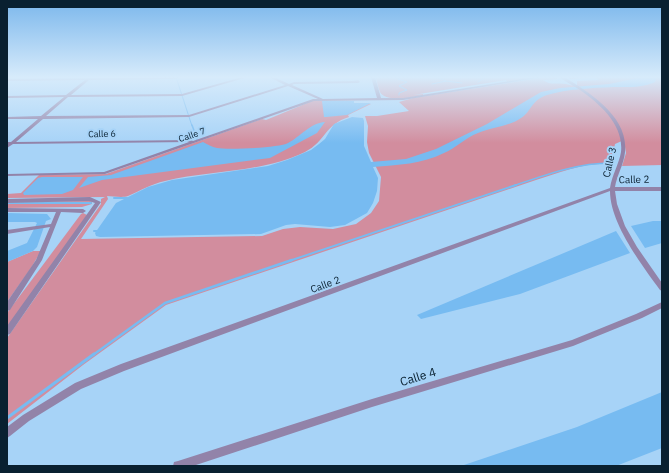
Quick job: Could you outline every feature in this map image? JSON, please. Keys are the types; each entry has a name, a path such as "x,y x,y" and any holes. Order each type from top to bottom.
{"street":[{"path":"7,147 65,99"},
{"path":"7,118 189,116 242,99"},
{"name":"Calle 7","path":"7,175 105,173 306,102 318,100 401,99"},
{"name":"Calle 3","path":"593,99 608,112 617,126 620,135 623,151 611,189 614,204 623,226 636,250 662,288"},
{"name":"Calle 6","path":"10,143 196,141"},
{"name":"Calle 2","path":"7,433 26,418 78,386 121,368 611,189 662,189"},
{"path":"7,201 90,200 98,202 7,332"},
{"path":"7,210 93,210"},
{"path":"7,308 39,260 59,210"},
{"path":"7,232 54,225"},
{"name":"Calle 4","path":"178,466 372,403 573,343 662,305"}],"shaded area":[{"path":"409,99 662,99 662,165 622,166 626,153 624,140 615,144 611,164 582,166 564,171 166,305 83,365 7,424 7,338 101,204 101,199 105,197 7,198 7,194 21,193 39,175 106,174 262,119 266,120 312,101 354,101 354,103 371,104 348,115 349,117 335,124 312,148 288,159 254,168 182,177 160,182 126,197 107,196 108,199 81,239 262,236 283,229 300,227 333,229 356,224 371,213 379,201 381,177 369,153 367,142 368,126 365,116 377,116 409,111 399,102"},
{"path":"90,201 92,204 82,207 7,208 7,202"},
{"path":"83,213 87,215 7,328 7,313"},
{"path":"33,251 41,251 7,302 7,262"}],"water":[{"path":"529,99 539,99 525,115 516,121 478,133 436,157 392,166 373,167 378,178 377,191 373,203 367,213 345,225 330,227 295,224 286,225 261,234 100,237 96,236 95,233 116,203 148,187 172,180 268,166 287,160 311,150 325,139 334,124 352,117 363,118 364,146 371,162 406,159 436,149 487,124"},
{"path":"322,101 354,101 354,103 371,103 347,115 324,117"},
{"path":"325,122 317,133 270,158 102,180 79,188 88,177 111,175 203,142 213,147 223,149 283,145 315,125"},
{"path":"83,177 73,190 62,194 24,195 23,193 38,178"},
{"path":"7,213 47,214 51,219 46,221 37,247 33,251 7,262 7,251 27,243 37,223 7,222"},
{"path":"653,221 662,221 662,243 645,248 631,226"},
{"path":"616,231 630,253 520,294 421,319 417,315"},
{"path":"662,392 662,448 616,466 461,466 577,427"}],"waterway":[{"path":"183,99 192,126"},
{"path":"192,125 197,139"},
{"path":"516,185 573,167 611,163"},
{"path":"289,261 516,185"},
{"path":"114,198 127,198"},
{"path":"7,203 91,203"},
{"path":"93,355 165,303 292,260"},
{"path":"7,418 94,354"}]}
